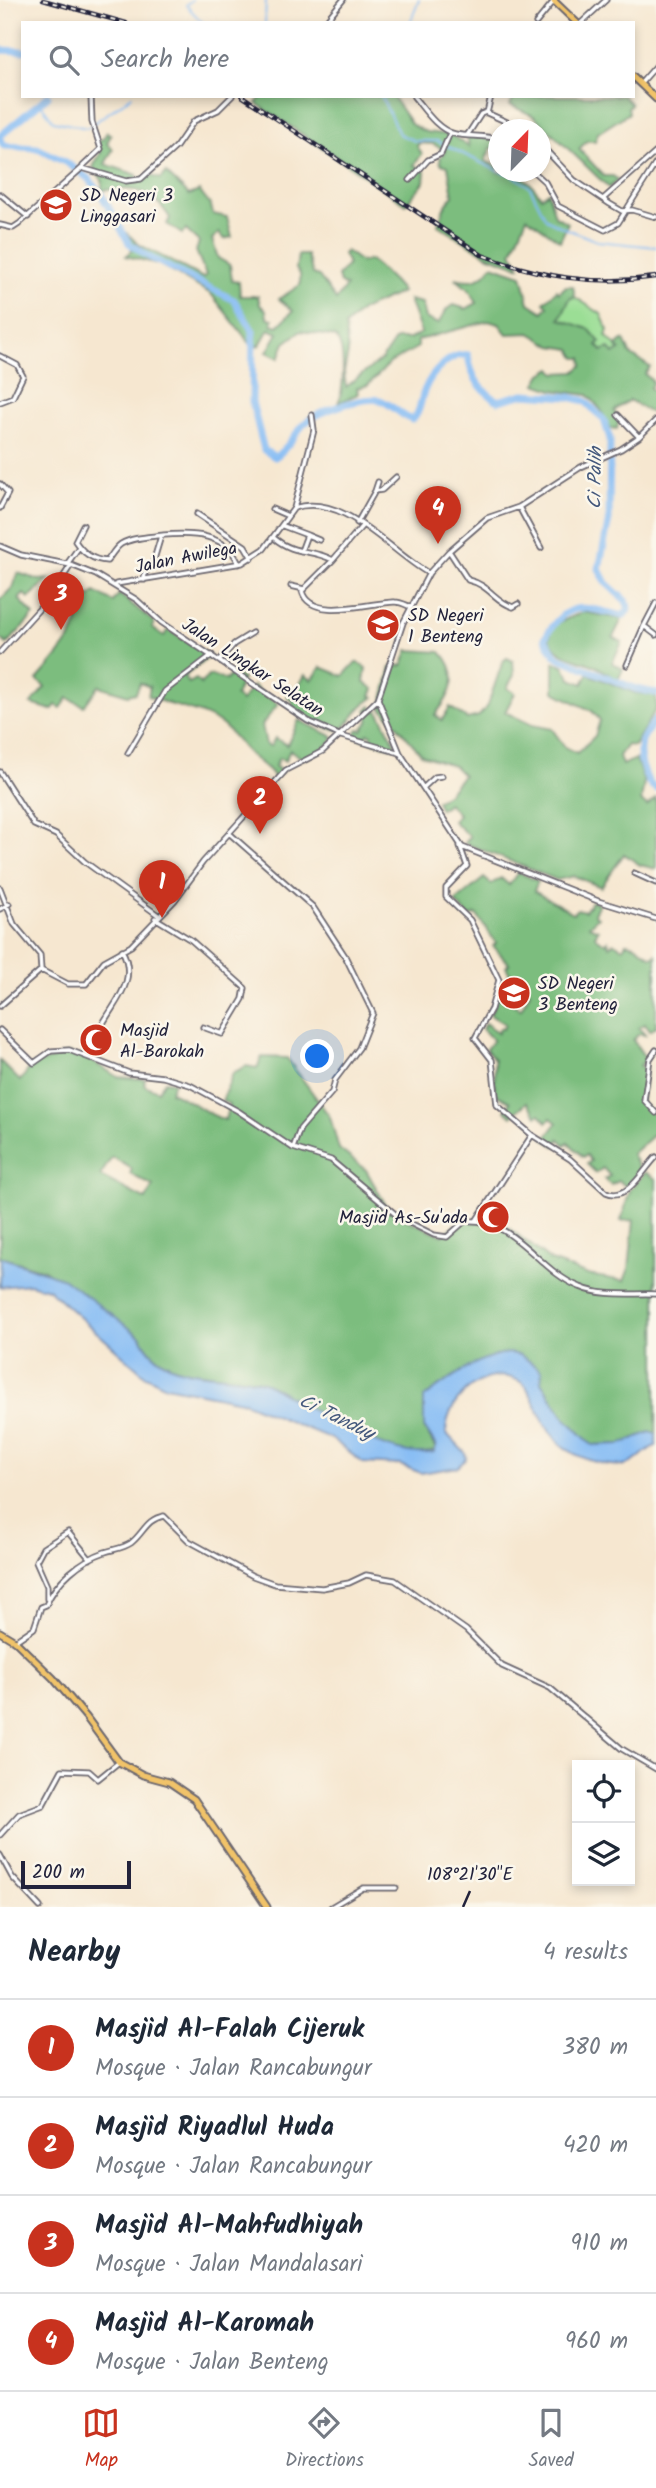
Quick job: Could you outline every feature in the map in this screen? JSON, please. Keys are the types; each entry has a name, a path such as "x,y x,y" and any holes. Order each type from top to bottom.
{"main road":[{"path":"554,1 577,21"},
{"path":"635,79 656,99"},
{"path":"0,1632 15,1641 74,1702 119,1762 143,1774 169,1782 194,1799 267,1907"}],"street":[{"path":"326,21 342,0"},
{"path":"581,21 606,0"},
{"path":"538,21 554,1"},
{"path":"640,84 656,66"},
{"path":"0,225 13,228 99,151 91,98"},
{"path":"83,168 126,181 141,178 176,147 194,121 223,106 230,98"},
{"path":"415,98 433,119 450,132 488,137"},
{"path":"468,134 481,114 486,112 490,98"},
{"path":"486,112 501,119"},
{"path":"410,180 428,160 438,157 450,132"},
{"path":"603,199 655,153"},
{"path":"551,155 573,180 603,199 626,211 656,217"},
{"path":"545,182 558,206 602,229 617,224 656,163"},
{"path":"0,194 28,216"},
{"path":"0,356 23,373 17,393 0,402"},
{"path":"312,415 315,423 294,508 323,506 362,526 429,573"},
{"path":"618,415 639,437"},
{"path":"41,971 64,983 82,986 104,961 131,946 177,897 229,833 286,770 323,751 341,736 361,712 378,699 394,645 411,607 429,573 449,551 487,518 519,507 599,457 614,452 639,437 656,420"},
{"path":"375,491 382,490 396,477"},
{"path":"357,523 378,482"},
{"path":"0,484 8,493 0,508"},
{"path":"519,507 541,548"},
{"name":"Jalan Awilega","path":"114,585 239,564 252,558 274,538 294,508"},
{"path":"272,509 288,516"},
{"path":"197,514 244,546 252,558"},
{"path":"83,525 75,539 79,547 88,555 104,561 121,544 193,533 209,537 233,551 239,564"},
{"path":"283,526 319,540"},
{"path":"362,526 333,561 304,589 303,596 323,607 377,606 395,602 411,607"},
{"path":"144,580 145,572 152,566 161,536"},
{"path":"301,551 307,536"},
{"path":"274,538 289,551 318,553 333,561"},
{"name":"Jalan Lingkar Selatan","path":"0,546 28,557 69,565 114,585 161,622 300,716 341,736 400,753"},
{"path":"0,652 51,596 79,547"},
{"path":"449,551 468,580 483,583 506,605 513,607 518,604"},
{"path":"291,586 304,589"},
{"path":"626,665 656,603"},
{"path":"643,626 656,635"},
{"path":"220,660 234,644 251,633"},
{"path":"128,753 165,691 212,656"},
{"path":"378,699 400,753 459,844 467,866 446,888 446,897 470,920 499,980 491,1009 475,1038 492,1060 497,1105 532,1135 554,1147 606,1192 614,1195 625,1194 656,1157"},
{"path":"0,772 34,825 56,835 85,862 191,940 245,988 243,999 222,1034 203,1027"},
{"path":"424,788 435,777 442,776"},
{"path":"229,833 313,907 345,956 373,1013 369,1029 359,1048 335,1080 330,1095 300,1129 293,1148"},
{"path":"459,844 588,897 656,919"},
{"path":"634,873 656,883"},
{"path":"0,888 9,904 14,924 30,939 40,955 41,971"},
{"path":"0,909 9,904"},
{"path":"94,1058 108,1038 100,1029 129,979 129,965 122,950"},
{"path":"0,1006 41,971"},
{"path":"0,1030 34,1063 56,1049 69,1050 129,1073 190,1085 238,1111 293,1148 331,1160 366,1187 388,1210 435,1235 445,1238 461,1223 475,1221 498,1227 557,1276 582,1288 603,1293 656,1294"},
{"path":"656,1050 650,1059 644,1100 656,1113"},
{"path":"475,1221 532,1135"},
{"path":"15,1641 34,1628 41,1607 46,1605 53,1588 90,1560 130,1544 151,1520 161,1516 167,1518 189,1541 253,1576 275,1584 322,1588 366,1575 394,1580 466,1630 502,1666 550,1688 622,1749 656,1769"},
{"path":"46,1605 47,1586 36,1561 40,1551 68,1532 90,1560"},
{"path":"0,1835 16,1815 43,1805 61,1771 89,1771 98,1779 119,1762"},
{"path":"0,1855 12,1877 40,1907"},
{"path":"331,1907 363,1888 396,1888"}],"green space":[{"path":"261,98 393,98 412,125 426,132 451,135 469,147 467,135 488,138 488,154 485,161 488,162 488,182 528,182 541,197 548,192 555,216 568,223 560,241 527,217 512,252 520,267 487,255 438,225 444,208 453,195 448,166 441,164 440,158 445,151 433,144 419,143 417,146 422,154 414,165 425,171 424,182 406,204 256,103"},
{"path":"514,98 625,98 631,104 628,107 629,113 598,133 595,141 587,141 579,149 604,176 613,176 618,180 609,188 551,132 551,119 537,119 510,105"},
{"path":"107,132 111,135 107,143 113,149 105,164 137,175 138,180 149,175 161,179 166,173 189,195 199,191 211,206 213,214 227,217 232,237 224,239 219,233 212,239 218,258 230,265 232,281 239,282 240,296 258,296 260,305 266,310 267,318 273,319 272,324 278,326 293,311 279,299 300,285 300,274 296,269 298,255 307,255 313,274 319,276 336,300 346,286 340,283 338,276 348,264 343,254 346,251 361,262 370,260 395,282 402,292 362,310 345,326 348,353 344,372 346,387 382,359 396,339 410,339 421,333 409,300 422,303 425,318 438,324 447,309 454,305 466,309 477,303 469,290 455,278 476,279 492,265 522,275 529,303 543,312 548,306 544,302 557,290 559,293 566,286 573,286 575,297 570,298 560,319 589,329 600,342 597,345 602,351 609,348 614,354 620,350 616,346 624,340 630,354 650,367 645,374 653,382 650,388 656,392 656,416 629,400 614,411 619,419 617,429 609,428 601,410 588,395 553,390 536,384 542,374 552,368 556,373 575,372 583,365 582,358 576,358 571,349 552,346 530,333 507,334 499,324 488,321 418,340 418,347 390,363 368,385 357,388 358,394 338,403 343,369 339,342 335,337 301,331 285,343 279,358 267,352 278,333 269,329 260,345 253,347 211,294 158,264 126,256 132,251 128,234 138,244 203,278 206,275 196,251 199,242 186,230 182,234 167,224 170,218 149,195 124,189 102,190 102,180 93,167 101,152 98,140 103,139"},
{"path":"575,297 601,314 608,330 606,336 620,350 614,354 602,351 597,345 600,342 560,319 570,298"},
{"path":"18,573 39,580 49,579 29,598 24,594 19,599 34,615 7,644 0,638 0,600 13,587"},
{"path":"76,587 90,597 95,592 113,602 119,594 154,622 152,628 164,636 168,630 210,656 184,677 189,683 196,679 201,684 209,675 226,680 233,672 243,679 235,696 241,701 253,686 278,704 262,725 266,745 271,746 275,738 287,745 299,720 334,737 325,748 303,759 290,750 285,761 279,758 275,766 282,772 275,778 221,724 204,715 148,696 150,687 140,683 136,693 128,695 99,686 84,706 68,698 61,708 56,705 52,710 31,704 45,687 37,680 58,656 76,626 79,606 66,599"},
{"path":"583,612 622,619 613,637 622,642 612,663 623,669 618,680 596,667 562,653 552,644 549,638 555,624"},
{"path":"408,650 441,652 447,660 453,677 452,684 446,700 435,715 442,720 450,707 467,719 479,716 487,707 503,661 507,658 513,661 514,675 507,688 515,693 505,712 532,725 552,729 565,747 577,753 595,736 600,720 592,711 554,692 554,662 563,665 571,679 583,684 588,674 635,693 656,695 656,709 634,746 627,745 619,756 622,765 636,759 644,782 641,801 647,806 656,798 656,869 640,865 624,854 601,887 574,876 557,880 465,843 470,837 453,821 458,814 448,803 440,809 436,801 448,793 463,775 454,766 422,755 381,707 391,667 403,665"},
{"path":"356,662 366,668 364,682 374,689 371,696 374,697 362,706 342,730 329,729 291,707 293,701 287,697 291,687 296,690 305,675 312,680 321,667 343,676"},
{"path":"371,706 374,711 378,710 396,745 391,747 370,741 372,735 368,733 364,740 354,736 358,729 362,730 368,722 366,710"},
{"path":"518,872 538,881 534,891 573,913 577,909 585,911 592,901 599,903 594,914 598,917 589,926 598,930 595,936 606,944 608,941 609,946 614,943 623,948 626,943 635,945 652,957 656,954 656,1027 650,1031 645,1024 639,1028 645,1035 639,1034 633,1040 646,1059 640,1066 646,1071 641,1104 656,1116 656,1132 632,1154 640,1170 627,1187 619,1181 611,1185 604,1179 610,1176 603,1168 596,1173 587,1164 591,1161 587,1155 583,1157 568,1142 565,1145 559,1139 555,1146 545,1139 557,1123 551,1118 547,1122 540,1114 537,1116 527,1102 512,1116 505,1110 510,1102 495,1094 494,1059 486,1049 493,1040 482,1029 485,1023 498,1033 500,1028 503,1029 505,1024 490,1015 498,995 521,1009 530,992 506,978 510,974 506,967 509,964 493,946 496,943 476,914 470,917 455,902 484,878 491,884 501,878 509,885"},
{"path":"68,1053 85,1057 118,1077 145,1079 144,1085 158,1091 165,1081 174,1082 170,1092 225,1120 229,1104 222,1101 233,1073 246,1066 257,1068 262,1057 287,1058 330,1117 339,1149 366,1170 387,1207 398,1216 442,1235 462,1220 485,1220 510,1229 551,1261 588,1275 624,1281 629,1268 634,1220 621,1221 630,1190 645,1172 656,1179 656,1433 650,1432 621,1444 592,1445 565,1418 541,1382 483,1361 438,1387 424,1427 436,1449 420,1453 376,1443 266,1383 197,1373 164,1362 151,1352 141,1337 44,1270 0,1257 0,1061 20,1081 32,1065","holes":["112,1157 132,1169 130,1174 153,1186 146,1200 100,1176"]}],"water":[{"path":"1,1257 64,1279 141,1337 151,1352 164,1362 196,1373 266,1383 348,1430 394,1449 415,1453 434,1452 436,1446 424,1427 424,1398 469,1367 496,1355 508,1353 522,1356 542,1371 541,1382 565,1418 592,1445 621,1444 650,1432 656,1434 656,1446 625,1465 609,1465 582,1457 569,1451 552,1434 526,1386 513,1378 500,1376 486,1379 463,1394 448,1419 446,1433 465,1453 466,1459 458,1467 421,1473 400,1465 363,1463 332,1439 241,1401 166,1386 146,1376 48,1289 30,1284 0,1287"}],"waterway":[{"path":"192,0 186,5 201,21"},
{"path":"265,21 266,0"},
{"path":"411,21 419,0"},
{"name":"Ci Palih","path":"0,50 21,51"},
{"name":"Ci Palih","path":"0,136 46,98"},
{"path":"41,104 53,121 87,128 129,98"},
{"path":"382,98 399,134 415,141 437,141 488,166"},
{"name":"Ci Palih","path":"0,137 4,146 37,148 67,163 89,179 129,243 147,256 234,300 253,331 252,402 264,450 275,457 309,420 328,410 362,400 380,400 412,420 432,377 448,360 461,355 468,355 477,381 498,401 524,394 569,397 585,401 604,420 610,439 609,520 599,569 606,583 626,601 629,609 623,616 587,608 569,611 561,616 545,638 555,655 562,659 636,689 656,693"},
{"path":"523,182 530,187 546,219 562,227 597,241 656,247"},
{"name":"Ci Palih","path":"656,719 643,737 640,749 646,776 656,789"}],"railway":[{"path":"43,0 119,21"},
{"path":"245,98 482,255 525,269 568,278 633,280 656,277"}],"place":[{"name":"SD Negeri 3 Linggasari","path":"56,205"},
{"name":"Masjid Al-Karomah","path":"438,544"},
{"name":"SD Negeri 1 Benteng","path":"383,625"},
{"name":"Masjid Al-Mahfudhiyah","path":"61,630"},
{"name":"Masjid Riyadlul Huda","path":"260,834"},
{"name":"Masjid Al-Falah Cijeruk","path":"162,918"},
{"name":"SD Negeri 3 Benteng","path":"514,993"},
{"name":"Masjid Al-Barokah","path":"96,1040"},
{"name":"Masjid As-Su'ada","path":"493,1217"}],"water label":[{"name":"Ci Tanduy","path":"337,1416"}]}
